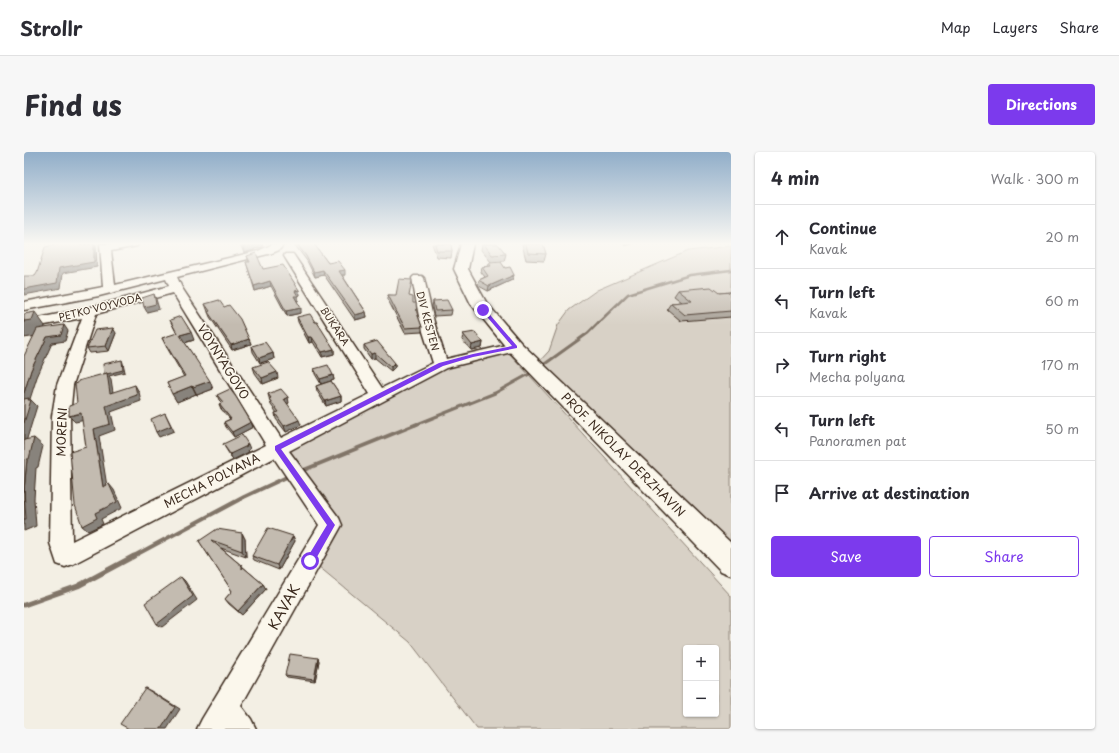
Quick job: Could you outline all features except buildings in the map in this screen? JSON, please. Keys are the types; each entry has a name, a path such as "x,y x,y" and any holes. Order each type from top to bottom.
{"main road":[{"name":"PROF. NIKOLAY DERZHAVIN","path":"462,271 485,313 515,347 731,562"}],"street":[{"path":"107,271 109,289"},
{"name":"PETKO VOYVODA","path":"24,325 90,312 207,271"},
{"name":"BUKARA","path":"299,271 380,397"},
{"name":"DIV KESTEN","path":"418,278 422,305 441,365"},
{"name":"PETKO VOYVODA","path":"24,306 109,289 173,282"},
{"name":"VOYNYAGOVO","path":"173,282 277,448"},
{"name":"MORENI","path":"65,556 61,543 61,416 65,385 90,312"},
{"name":"MECHA POLYANA","path":"65,556 441,365 515,347"},
{"name":"KAVAK","path":"226,722 332,525 277,448"}],"shaded area":[{"path":"642,271 731,271 731,562 536,365 549,351 558,325 569,310 597,290"},
{"path":"509,353 731,596 731,729 477,729 410,642 312,561 335,521 288,450 445,368"}],"waterway":[{"path":"598,323 628,294 690,275 723,271"},
{"path":"542,366 588,333 598,323"},
{"path":"415,425 495,393 533,372"},
{"path":"299,472 417,424"},
{"path":"132,557 244,497 291,475"},
{"path":"24,605 78,586 134,556"}],"route":[{"path":"310,561 332,525 277,448 441,365 515,347 483,310"}]}
